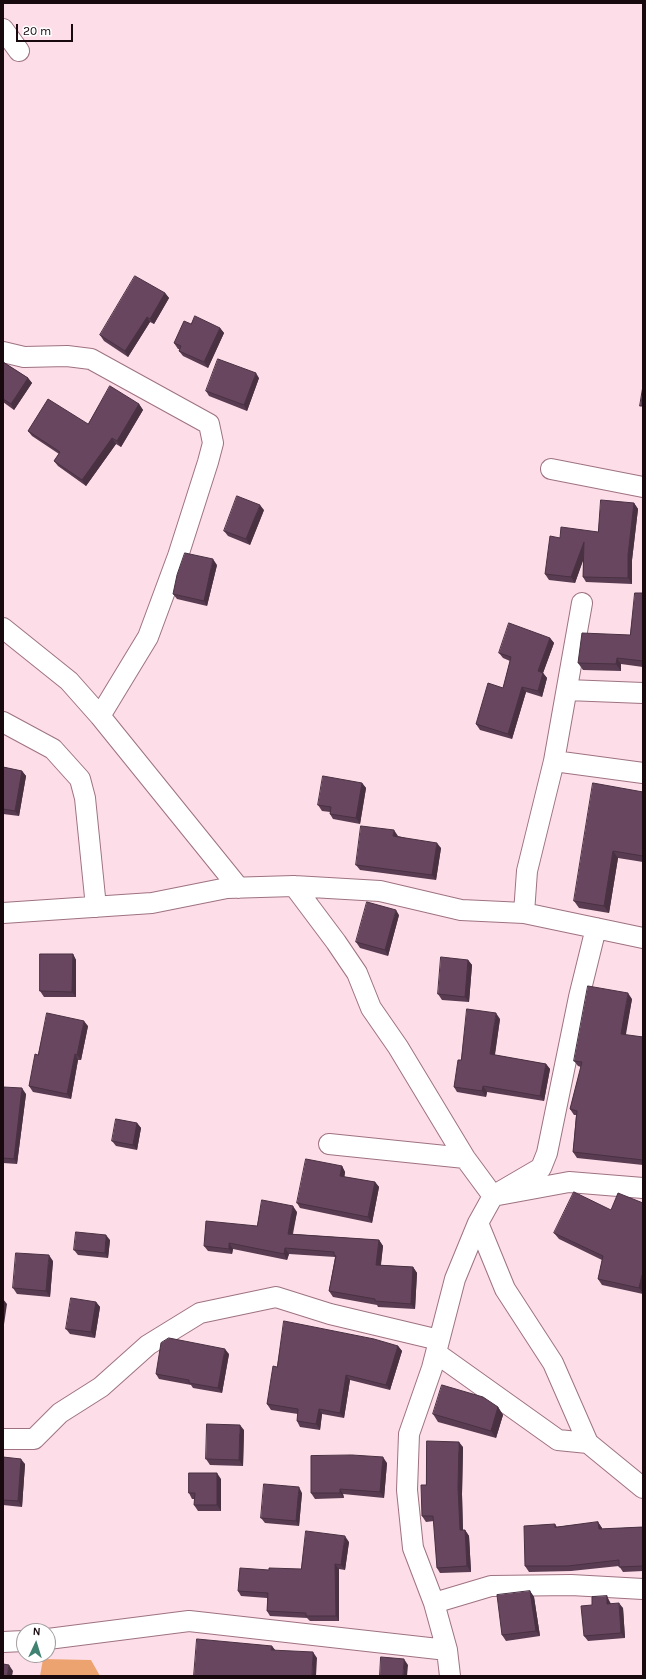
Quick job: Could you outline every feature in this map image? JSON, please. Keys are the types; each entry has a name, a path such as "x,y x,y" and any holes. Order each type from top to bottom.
{"street":[{"path":"3,29 19,51"},
{"path":"3,352 24,357 67,356 90,359 209,424 213,443 178,556 148,637 100,716"},
{"path":"551,469 643,487"},
{"path":"524,913 527,871 554,761 582,604"},
{"path":"3,628 69,681 100,716 239,888"},
{"path":"567,690 643,693"},
{"path":"3,722 52,749 80,779 85,798 96,907"},
{"path":"554,761 643,774"},
{"path":"294,886 357,973 372,1008 398,1047 465,1158 493,1196"},
{"path":"3,913 152,903 227,888 294,886 380,891 461,910 524,913 643,938"},
{"path":"450,1676 447,1650 434,1603 412,1548 407,1490 409,1434 438,1347 455,1279 478,1223 493,1196 541,1168 547,1153 579,997 596,928"},
{"path":"329,1144 465,1158"},
{"path":"493,1196 569,1182 643,1188"},
{"path":"478,1223 505,1289 553,1362 588,1443 643,1488"},
{"path":"3,1439 34,1439 60,1413 101,1387 148,1345 200,1313 276,1297 438,1347 558,1440 588,1443"},
{"path":"434,1603 492,1586 571,1585 643,1589"},
{"path":"56,1638 189,1621 447,1650"},
{"path":"3,1642 16,1641"}],"shaded area":[{"path":"56,1659 91,1660 100,1676 40,1676 42,1663 56,1663"}],"building":[{"path":"135,276 165,293 150,319 147,317 125,351 100,335"},
{"path":"195,316 220,328 204,362 179,351 181,346 174,343 184,321 191,324"},
{"path":"218,359 256,373 244,405 206,391"},
{"path":"3,362 28,378 11,404 3,399"},
{"path":"110,386 139,404 117,441 112,438 82,480 54,461 60,452 28,431 48,399 88,424"},
{"path":"643,386 643,406 640,406"},
{"path":"237,496 260,505 246,539 224,531"},
{"path":"601,500 634,503 628,555 628,578 583,577 584,542 571,577 545,574 550,536 560,538 561,527 598,532"},
{"path":"185,553 213,559 204,601 173,594 177,575"},
{"path":"635,593 643,593 643,661 617,658 616,664 578,663 582,633 630,635"},
{"path":"509,623 550,638 538,671 543,673 538,691 522,687 508,734 476,724 488,683 503,688 511,657 499,653"},
{"path":"3,767 22,771 15,811 3,809"},
{"path":"323,776 362,783 356,818 330,814 331,807 318,805"},
{"path":"593,783 643,792 643,856 613,851 604,906 574,901"},
{"path":"361,826 394,830 393,836 437,843 432,875 356,865"},
{"path":"367,902 396,910 385,950 356,942"},
{"path":"40,954 73,954 72,992 40,991"},
{"path":"441,957 468,960 465,997 438,994"},
{"path":"588,986 628,993 621,1034 643,1037 643,1160 573,1152 577,1111 570,1109 582,1062 574,1061"},
{"path":"467,1009 496,1013 490,1054 546,1064 540,1096 483,1086 482,1091 454,1087 458,1060 461,1060"},
{"path":"47,1013 84,1021 77,1055 75,1054 67,1094 29,1086 35,1054 38,1055"},
{"path":"3,1087 22,1088 14,1159 3,1158"},
{"path":"116,1119 137,1123 133,1145 112,1141"},
{"path":"306,1159 342,1166 340,1176 375,1182 368,1217 297,1203"},
{"path":"574,1192 611,1210 618,1193 643,1203 643,1275 639,1288 598,1279 603,1256 554,1233"},
{"path":"262,1200 293,1206 288,1234 379,1240 376,1265 413,1267 411,1304 375,1301 375,1299 329,1291 336,1256 334,1255 334,1252 285,1248 284,1254 229,1243 229,1249 204,1246 206,1221 257,1226"},
{"path":"76,1232 106,1235 105,1253 74,1250"},
{"path":"16,1253 49,1255 46,1291 13,1288"},
{"path":"71,1298 96,1302 91,1332 66,1329"},
{"path":"284,1321 374,1339 398,1346 386,1385 346,1375 340,1413 319,1409 316,1424 297,1421 298,1409 267,1404 273,1366 277,1367"},
{"path":"169,1338 225,1349 218,1388 189,1383 189,1380 156,1374 161,1343"},
{"path":"442,1385 483,1397 498,1407 491,1431 433,1414"},
{"path":"207,1424 240,1425 239,1460 206,1459"},
{"path":"427,1441 459,1442 458,1488 460,1530 465,1530 467,1566 437,1568 433,1516 422,1516 421,1485 426,1485"},
{"path":"352,1455 383,1457 380,1492 340,1489 340,1493 311,1493 311,1456"},
{"path":"3,1457 21,1459 18,1501 3,1500"},
{"path":"189,1473 217,1473 217,1505 194,1505 195,1493 189,1493"},
{"path":"264,1484 299,1487 296,1521 261,1518"},
{"path":"598,1522 599,1529 643,1527 643,1566 619,1567 619,1560 568,1566 525,1566 524,1526 555,1524 555,1527"},
{"path":"306,1531 345,1536 341,1565 335,1564 336,1616 306,1616 306,1613 267,1611 268,1593 238,1591 240,1568 269,1570 269,1568 301,1569"},
{"path":"530,1591 536,1631 502,1635 497,1595"},
{"path":"607,1596 607,1604 619,1603 621,1633 584,1636 581,1606 592,1605 592,1597"},
{"path":"197,1639 272,1646 271,1650 313,1652 312,1676 194,1676"},
{"path":"381,1657 404,1659 403,1676 380,1676"},
{"path":"3,1664 9,1665 7,1676 3,1676"}]}
